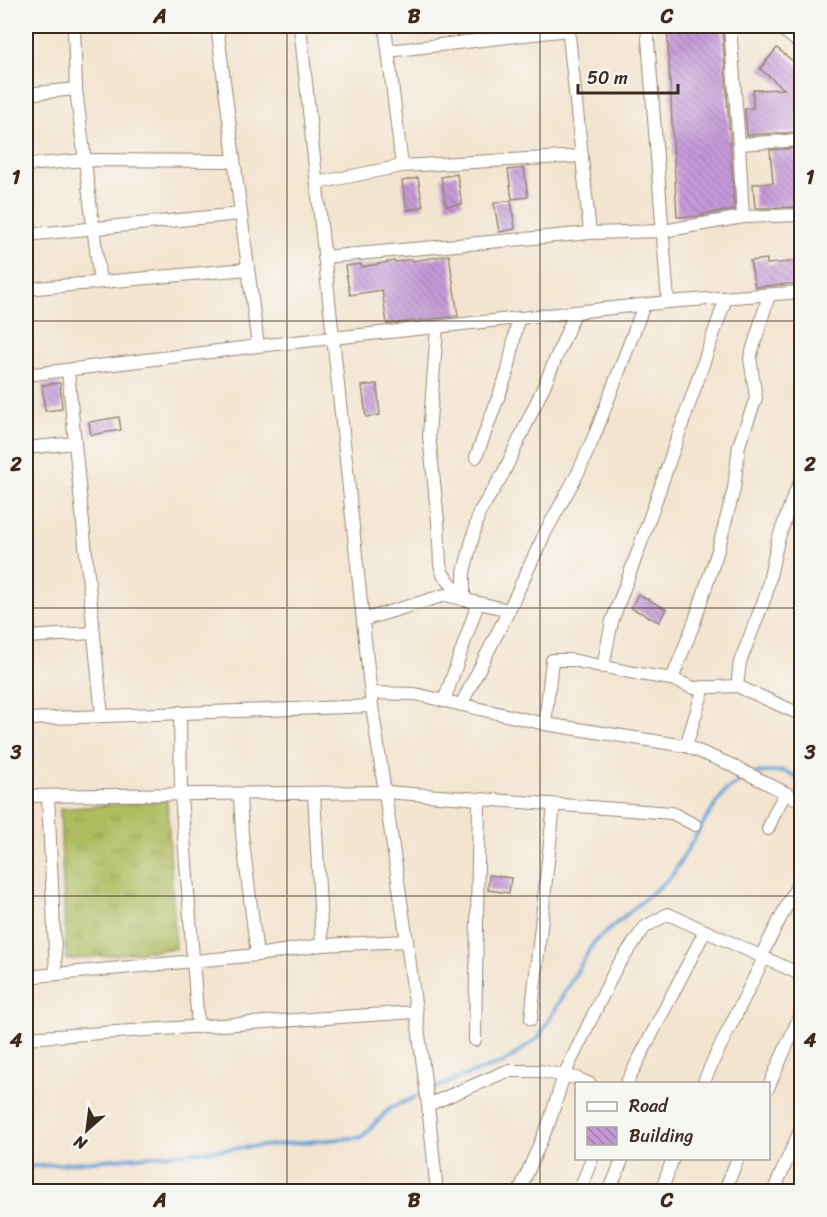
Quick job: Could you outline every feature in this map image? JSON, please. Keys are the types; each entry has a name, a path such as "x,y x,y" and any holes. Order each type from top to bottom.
{"street":[{"path":"74,26 76,89 100,282"},
{"path":"217,26 258,346"},
{"path":"300,26 371,699 407,941 436,1191"},
{"path":"385,26 402,166"},
{"path":"647,26 668,302"},
{"path":"730,26 744,217"},
{"path":"388,51 568,28 590,233"},
{"path":"786,28 801,45"},
{"path":"26,94 76,89"},
{"path":"740,144 801,140"},
{"path":"317,183 402,166 582,156"},
{"path":"26,165 85,160 234,161"},
{"path":"26,235 240,214"},
{"path":"324,257 590,233 663,231 744,217 801,215"},
{"path":"26,289 247,269"},
{"path":"26,375 258,346 668,302 801,292"},
{"path":"672,679 694,624 718,550 734,489 739,445 756,398 750,358 769,295"},
{"path":"603,667 612,621 726,298"},
{"path":"461,705 545,533 579,471 644,305"},
{"path":"464,600 464,572 479,513 507,464 575,313"},
{"path":"477,457 508,371 518,319"},
{"path":"437,328 429,435 440,565 443,574 464,600"},
{"path":"68,370 102,716"},
{"path":"26,448 75,443"},
{"path":"737,686 740,662 766,595 778,540 801,477"},
{"path":"363,620 445,595 509,610"},
{"path":"444,701 478,603"},
{"path":"26,637 93,633"},
{"path":"545,724 552,660 572,660 672,679 694,688 737,686 801,712"},
{"path":"686,746 704,687"},
{"path":"26,719 180,712 415,694 545,724 686,746 727,763 801,802"},
{"path":"180,712 181,795 198,1027"},
{"path":"26,796 385,792 672,813 694,825"},
{"path":"768,829 786,793"},
{"path":"240,794 242,834 257,955"},
{"path":"314,794 322,945"},
{"path":"48,796 56,974"},
{"path":"475,1040 479,800"},
{"path":"531,1019 554,805"},
{"path":"703,1082 801,876"},
{"path":"519,1191 550,1120 564,1075 616,968 645,927 668,914 801,975"},
{"path":"627,1082 705,931"},
{"path":"26,977 257,955 322,945 407,941"},
{"path":"770,1083 801,1011"},
{"path":"26,1038 416,1012"},
{"path":"427,1102 507,1071 540,1071 587,1082"},
{"path":"773,1191 801,1126"},
{"path":"579,1191 591,1160"},
{"path":"609,1191 622,1160"},
{"path":"661,1191 672,1160"},
{"path":"724,1191 737,1160"}],"green space":[{"path":"167,800 176,948 66,960 60,809"}],"building":[{"path":"667,26 694,26 694,28 722,26 734,210 704,214 704,216 677,217"},
{"path":"777,48 801,68 801,102 799,101 801,132 747,135 745,109 753,108 753,90 784,89 760,69"},
{"path":"801,148 801,207 755,208 753,184 773,183 770,150"},
{"path":"524,168 528,197 512,199 508,170"},
{"path":"457,174 462,204 446,206 441,177"},
{"path":"418,178 423,207 407,210 402,181"},
{"path":"511,200 515,229 499,232 494,203"},
{"path":"449,255 458,316 387,324 382,290 350,295 345,266 361,264 361,267"},
{"path":"767,259 767,264 801,261 801,283 755,287 750,261"},
{"path":"60,383 62,409 45,411 42,385"},
{"path":"377,384 380,415 366,417 362,386"},
{"path":"119,417 121,430 91,435 89,422"},
{"path":"638,594 666,609 659,622 631,608"},
{"path":"489,875 511,878 509,893 488,890"}],"waterway":[{"path":"756,773 784,771 802,780"},
{"path":"26,1167 362,1137 390,1108 464,1076 505,1062 539,1037 594,942 671,877 725,791 747,777"}]}
